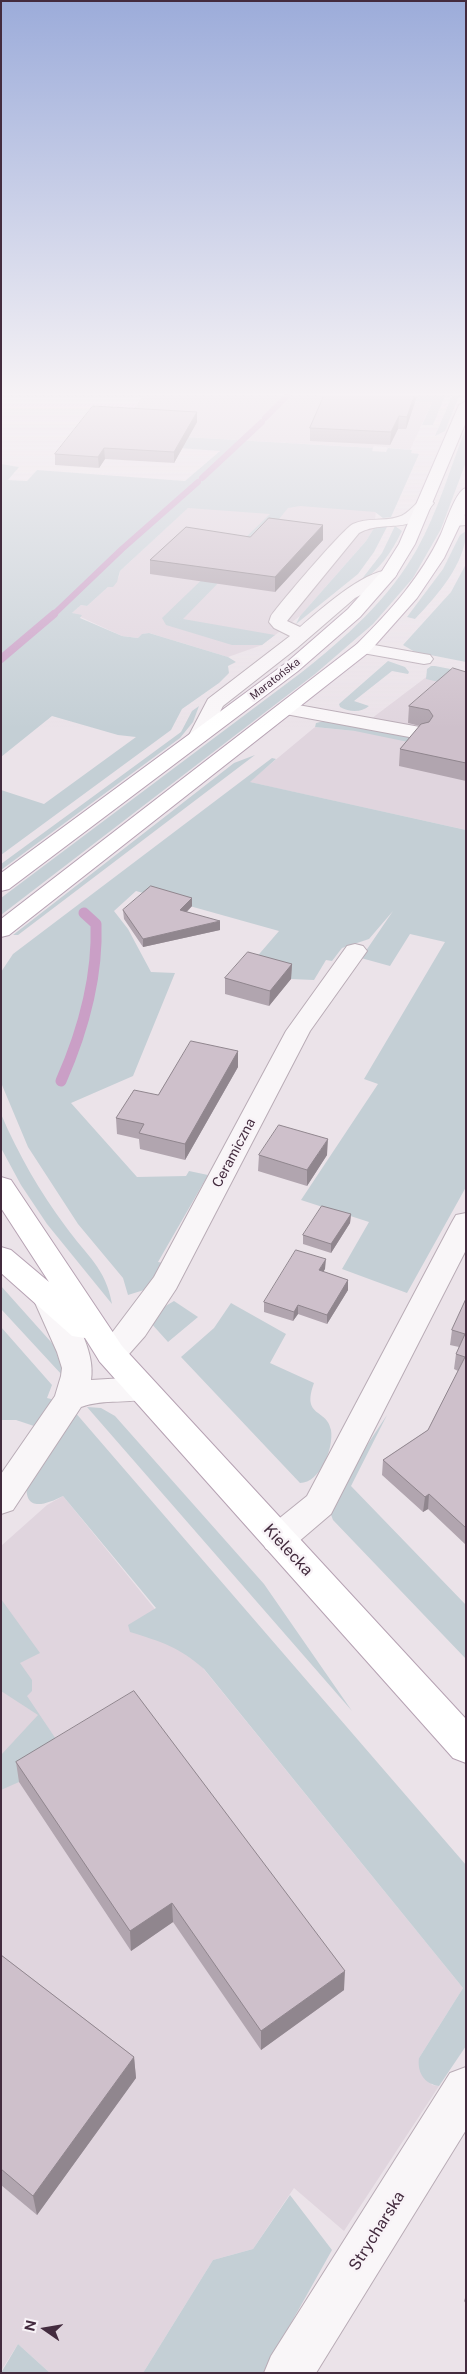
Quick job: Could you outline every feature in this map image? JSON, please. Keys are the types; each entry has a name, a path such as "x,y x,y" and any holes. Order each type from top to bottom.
{"main road":[{"name":"Maratońska","path":"1,884 198,737 334,632 389,574 415,530 424,507"},
{"path":"1,930 363,648 396,614 421,583 460,521 463,507"},
{"name":"Kielecka","path":"1,1186 112,1354 466,1746"},
{"name":"Kielecka","path":"1,1257 112,1354"}],"lane":[{"path":"302,635 280,624 278,622 280,616 354,530 365,524 405,520 422,507"},
{"path":"198,737 216,703 302,635 349,594 389,574"},
{"path":"363,648 424,659"},
{"path":"287,709 420,733"},
{"name":"Ceramiczna","path":"112,1354 134,1328 166,1282 298,1031 355,950"},
{"path":"278,1539 319,1505 466,1222"},
{"path":"1,1501 70,1398 75,1384 77,1367 60,1322 46,1296"},
{"path":"70,1398 95,1390 142,1389"},
{"name":"Strycharska","path":"288,2373 466,2089"}],"shaded area":[{"path":"1,507 295,507 288,508 270,530 183,619 275,635 262,645 232,645 166,625 162,618 270,514 188,508 120,571 117,582 113,587 108,587 87,606 81,605 72,613 82,615 80,618 122,636 138,638 142,634 149,633 228,657 236,662 228,666 229,673 219,683 182,709 171,730 1,855 1,790 44,804 136,737 118,735 52,716 1,757"},
{"path":"188,507 327,507 376,511 374,528 366,541 300,616 262,645 228,657 149,633 143,634 138,638 122,636 72,613 81,605 87,606 119,577 120,571"},
{"path":"310,507 396,507 391,517 383,518 375,512"},
{"path":"437,507 449,507 441,529 413,578 373,624 315,674 1,915 1,898 302,672 335,645 380,601 406,567"},
{"path":"388,525 374,552 358,574 296,624 300,616 366,541 374,528"},
{"path":"395,526 402,531 393,547 384,561 358,584 382,553"},
{"path":"466,531 461,555 449,578 415,619 407,617 443,569 460,535"},
{"path":"466,564 466,662 415,652 403,645 451,592"},
{"path":"388,661 405,667 409,672 408,674 392,671 354,701 369,706 362,710 347,710 340,707 339,704"},
{"path":"431,666 466,672 451,685 426,679 427,669"},
{"path":"429,675 466,679 466,830 249,782 315,727 355,731"},
{"path":"199,706 193,722 180,738 1,870 1,864 181,732 192,711"},
{"path":"328,720 466,747 466,754 355,731 315,727 316,723"},
{"path":"255,755 18,935 13,935 234,763"},
{"path":"272,758 276,759 250,782 466,830 466,1187 407,1293 342,1269 369,1222 301,1200 378,1084 364,1079 445,942 410,934 390,966 361,958 393,911 369,939 342,948 332,961 326,960 314,980 291,979 248,967 279,931 136,891 114,911 128,929 151,972 175,973 133,1076 71,1103 137,1177 186,1176 189,1171 208,1175 158,1262 168,1264 144,1290 128,1295 123,1278 78,1224 28,1147 2,1085 1,972 13,954"},
{"path":"1,1114 38,1186 66,1227 100,1271 112,1304 47,1224 21,1185 1,1148"},
{"path":"1,1286 68,1361 62,1375 1,1309"},
{"path":"174,1301 198,1317 168,1342 150,1322 157,1311"},
{"path":"231,1303 286,1334 270,1363 314,1383 311,1402 316,1411 329,1423 331,1437 328,1455 324,1463 314,1477 307,1481 300,1483 181,1357 214,1328"},
{"path":"1,1327 52,1385 47,1398 55,1400 34,1426 16,1420 1,1420"},
{"path":"87,1407 101,1408 115,1416 264,1584 352,1711"},
{"path":"74,1411 466,1865 466,2046 439,2086 429,2083 420,2072 419,2058 463,1988 204,1669 186,1655 170,1646 130,1632 128,1625 156,1608 63,1496 43,1504 37,1504 28,1499 27,1482"},
{"path":"387,1415 351,1486 466,1605 466,1659 333,1520 330,1512 346,1477"},
{"path":"63,1496 463,1988 419,2058 432,2085 439,2086 344,2231 294,2188 253,2249 213,2260 143,2373 50,2373 18,2344 1,2371 1,1546 47,1505"},
{"path":"1,1599 40,1653 20,1663 32,1680 32,1691 27,1696 66,1754 19,1782 1,1790 1,1755 38,1715 1,1691"},
{"path":"290,2195 332,2250 263,2373 143,2373 213,2260 253,2249"},
{"path":"18,2344 50,2373 1,2373"}],"building":[{"path":"269,518 323,525 275,577 150,560 186,527 250,537"},
{"path":"453,668 466,672 466,763 400,749 421,724 429,722 433,716 429,710 409,706"},
{"path":"151,886 192,898 180,910 220,921 143,939 123,910"},
{"path":"248,952 292,964 270,991 225,978"},
{"path":"191,1041 238,1051 185,1144 139,1133 144,1124 116,1118 134,1090 158,1095"},
{"path":"279,1125 328,1139 307,1170 259,1155"},
{"path":"322,1206 351,1214 331,1244 303,1235"},
{"path":"296,1250 326,1259 319,1270 348,1280 327,1315 298,1305 294,1312 264,1302"},
{"path":"466,1299 466,1528 429,1494 425,1497 383,1460 428,1430 465,1357 456,1354 465,1334 452,1330"},
{"path":"134,1691 345,1971 261,2031 172,1903 130,1931 16,1762"},
{"path":"1,1955 134,2057 33,2196 1,2169"}],"waterway":[{"path":"53,615 122,549 170,507"},
{"path":"1,659 54,614"},
{"path":"61,1081 76,1043 92,985 96,924 84,913"}]}
